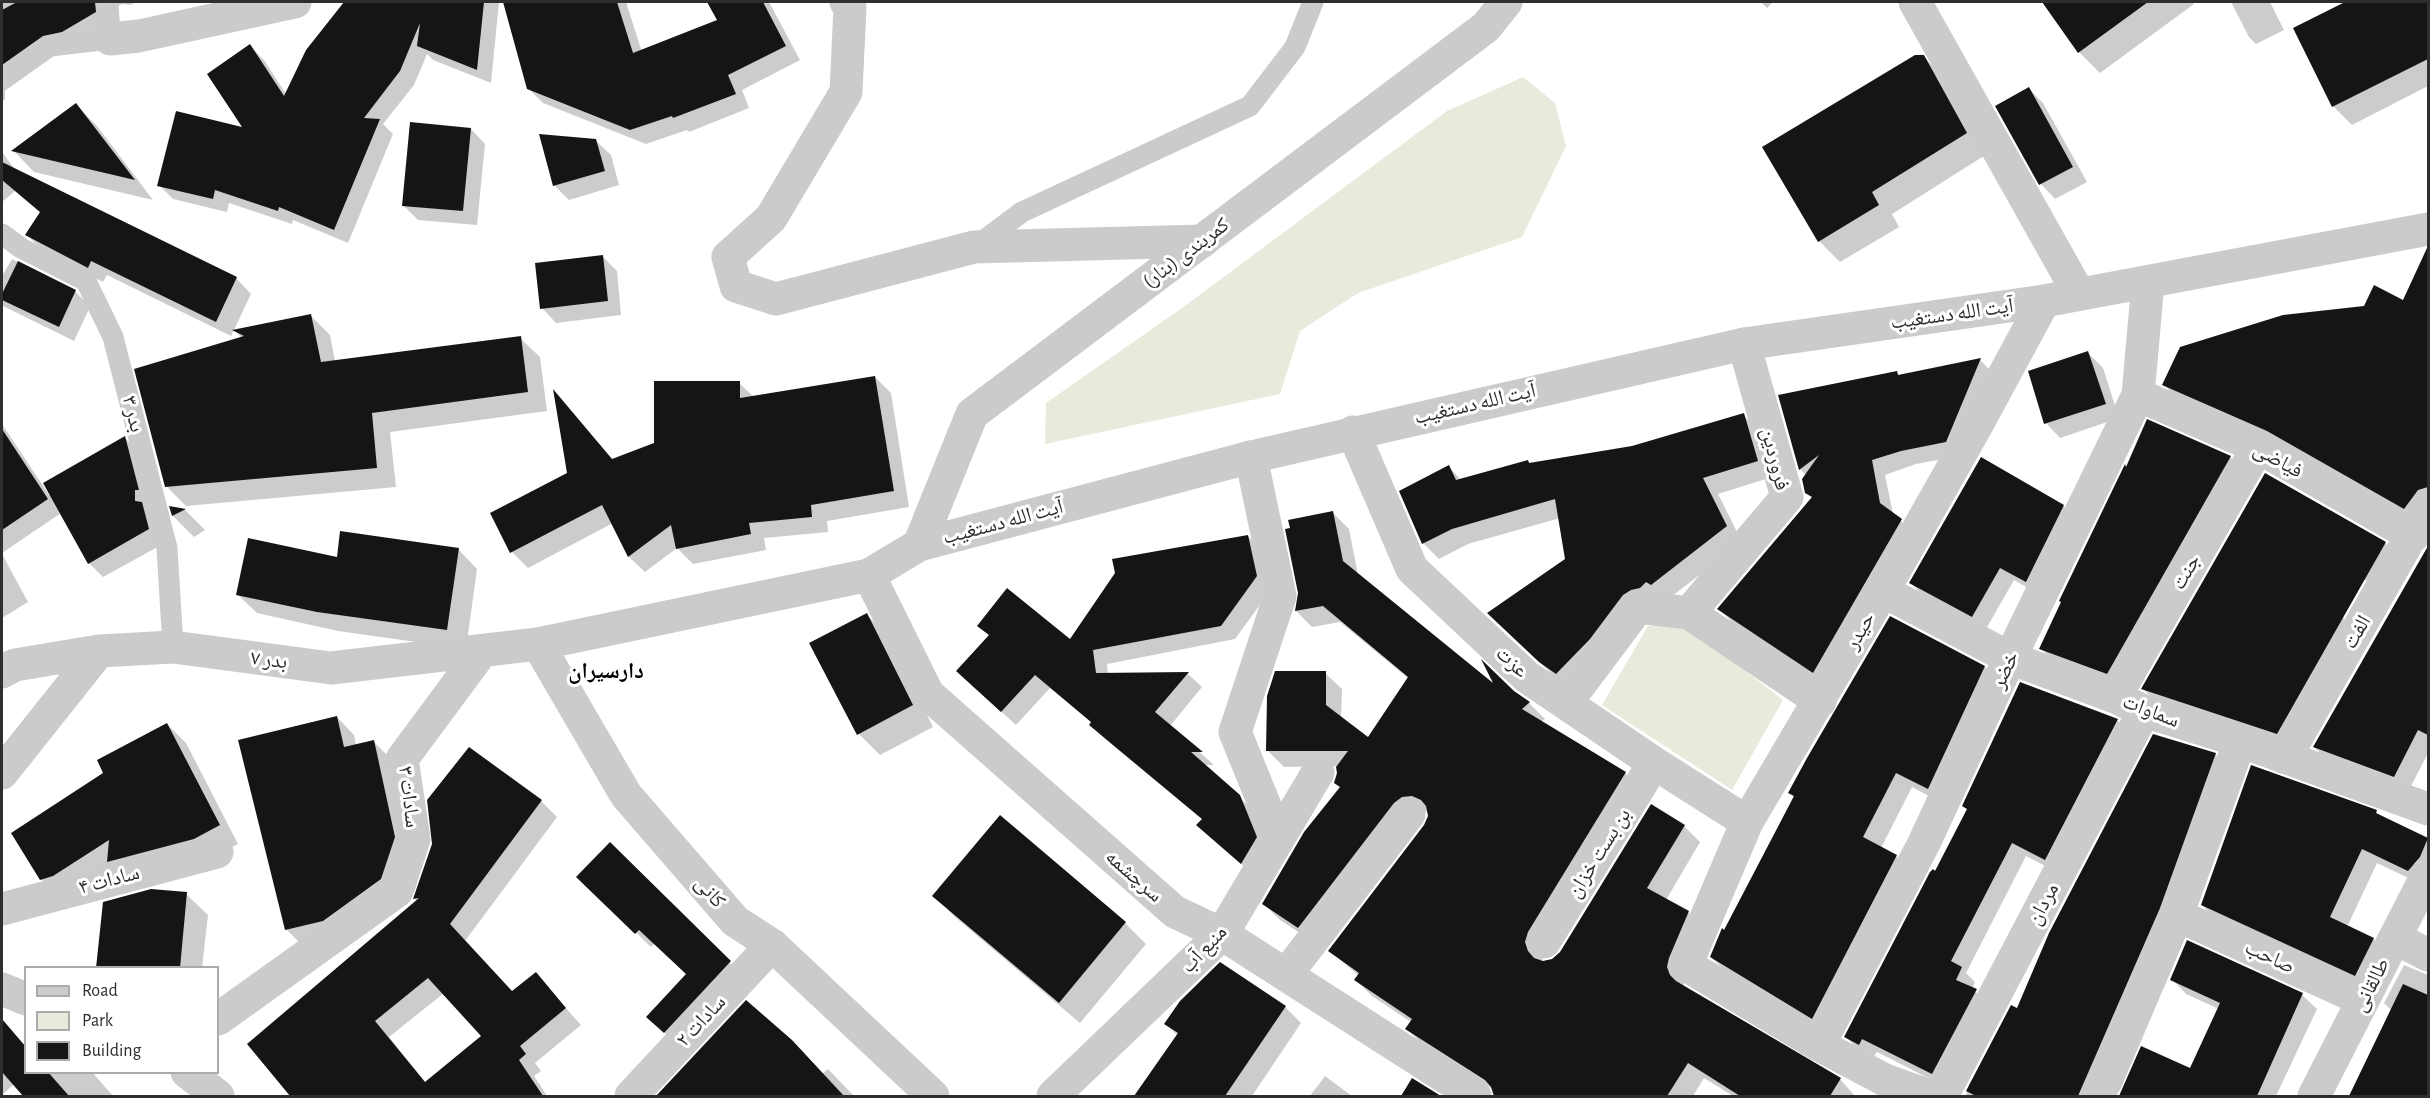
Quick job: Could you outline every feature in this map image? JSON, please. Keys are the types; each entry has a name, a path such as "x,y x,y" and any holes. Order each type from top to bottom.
{"street":[{"path":"110,39 139,36 296,2"},
{"path":"846,2 850,7 846,92 771,218 728,257 736,286 776,299 974,247 1203,240"},
{"name":"کمربندی (بنار)","path":"919,545 972,414 1486,27 1506,2"},
{"path":"1915,2 2079,294"},
{"name":"آیت الله دستغیب","path":"538,644 869,575 919,545 1251,457 1744,344 2044,301 2428,229"},
{"name":"خضر","path":"1819,1045 1924,843 2010,658 2138,395 2148,282"},
{"name":"حیدر","path":"1819,1045 1686,965 1748,822 1883,591 2044,301"},
{"name":"فروردین","path":"1689,613 1787,497 1744,344"},
{"name":"فیاضی","path":"2138,395 2258,447 2413,536"},
{"name":"عزت","path":"1353,432 1412,569 1527,677 1654,763 1748,822"},
{"name":"جنت","path":"2115,697 2258,447"},
{"path":"1251,457 1280,596 1235,732 1278,838"},
{"name":"الفت","path":"2285,758 2428,506"},
{"name":"سرچشمه","path":"869,575 928,694 1175,912 1222,934 1475,1096"},
{"name":"سماوات","path":"1883,591 2010,658 2115,697 2144,711 2240,741 2428,809"},
{"path":"1566,703 1638,608 1689,613 1820,701"},
{"name":"بدر ۷","path":"2,672 15,665 99,651 173,647 331,668 538,644"},
{"name":"کانی","path":"538,644 626,795 735,921 772,945 933,1096"},
{"path":"2,773 99,651"},
{"name":"سادات ۳","path":"219,1018 397,891 414,839 402,759 482,651"},
{"name":"مردان","path":"1942,1096 2144,711"},
{"path":"2097,1096 2106,1081 2177,915 2240,741"},
{"name":"بن بست خزان","path":"1544,942 1654,763"},
{"name":"منبع آب","path":"1053,1096 1222,934 1318,772"},
{"path":"1286,975 1409,814"},
{"name":"سادات ۴","path":"2,909 217,852"},
{"name":"طالقانی","path":"2314,1096 2428,873"},
{"name":"صاحب","path":"2177,915 2363,1000"},
{"path":"2395,938 2428,955"},
{"name":"سادات ۲","path":"630,1096 772,945"},
{"path":"2,988 24,998"},
{"path":"1819,1045 1880,1088 1930,1096"},
{"path":"190,1074 218,1096"}],"lane":[{"path":"2,81 50,45 110,39 108,2"},
{"path":"974,247 1022,212 1250,106 1295,47 1313,2"},
{"name":"بدر ۳","path":"2,234 21,248 86,281 113,337 167,548 173,647"}],"green space":[{"path":"1523,77 1555,103 1566,146 1522,237 1358,293 1300,331 1280,394 1045,444 1046,403 1182,308 1447,111"},
{"path":"1680,620 1783,700 1732,790 1602,705 1648,626"}],"building":[{"path":"17,2 95,2 96,12 62,32 43,36 2,65 2,10"},
{"path":"344,2 484,2 477,70 417,46 420,23 400,71 364,118 380,119 334,230 279,207 278,211 215,190 213,199 157,186 176,111 242,127 207,74 250,44 284,96 306,50"},
{"path":"503,2 617,2 633,53 717,20 707,2 763,2 786,46 728,75 736,94 673,118 672,116 630,130 527,89"},
{"path":"2042,2 2148,2 2078,53"},
{"path":"2345,2 2428,2 2428,59 2332,107 2293,28"},
{"path":"1915,55 1924,55 1967,133 1872,192 1879,205 1818,242 1762,147"},
{"path":"2029,87 2073,167 2039,185 1995,106"},
{"path":"76,103 135,180 11,151"},
{"path":"410,122 471,128 463,211 402,206"},
{"path":"539,134 596,139 605,171 553,186"},
{"path":"2,162 237,277 216,322 91,261 88,268 25,235 40,212 2,180"},
{"path":"2427,248 2428,487 2418,490 2404,509 2267,431 2162,385 2180,347 2283,315 2364,306 2374,285 2403,300"},
{"path":"603,255 608,301 540,309 535,263"},
{"path":"18,261 76,290 59,327 2,300 2,294"},
{"path":"311,314 321,362 521,336 528,392 372,413 377,468 165,487 134,369 244,336 232,330"},
{"path":"2088,351 2106,404 2044,424 2028,371"},
{"path":"1981,358 1946,442 1901,451 1872,460 1880,503 1902,519 1813,673 1717,609 1812,497 1805,493 1802,479 1819,455 1799,470 1778,395 1897,371 1898,375"},
{"path":"875,376 894,491 811,505 812,517 749,523 751,534 676,549 671,525 628,557 602,505 510,553 490,513 567,473 553,389 612,459 654,443 654,381 740,381 740,398"},
{"path":"1744,413 1758,461 1703,478 1727,526 1651,585 1646,582 1640,588 1623,595 1590,639 1556,674 1539,662 1487,613 1565,559 1555,499 1452,529 1422,544 1399,491 1449,465 1456,480 1528,460 1529,463 1632,446"},
{"path":"2147,419 2231,456 2107,674 2039,649 2061,602 2059,601 2125,464 2126,467"},
{"path":"2,429 48,499 2,530"},
{"path":"125,436 139,490 135,490 135,501 142,502 149,529 88,564 43,483"},
{"path":"1981,457 2064,505 2026,582 2000,568 1972,617 1909,583"},
{"path":"2265,473 2386,542 2277,734 2141,689"},
{"path":"169,506 186,509 172,516"},
{"path":"1333,511 1343,561 1493,683 1481,659 1514,691 1530,702 1522,709 1626,772 1528,932 1525,942 1528,951 1534,958 1543,961 1552,959 1560,952 1651,804 1685,825 1647,888 1689,911 1669,958 1667,967 1670,975 1676,981 1841,1078 1830,1096 1740,1096 1688,1063 1667,1096 1494,1096 1485,1080 1405,1029 1412,1019 1354,980 1359,973 1328,951 1424,825 1428,816 1426,806 1421,800 1412,796 1402,797 1394,803 1298,928 1262,904 1304,832 1340,787 1334,783 1336,767 1348,751 1266,751 1267,696 1275,671 1326,671 1326,705 1368,737 1408,677 1323,606 1295,611 1298,593 1285,529 1290,528 1288,520"},
{"path":"340,531 459,548 447,630 317,612 236,595 248,538 337,557"},
{"path":"1248,535 1257,576 1221,626 1093,650 1096,673 1189,672 1155,712 1203,752 1191,752 1240,795 1257,837 1241,864 1196,825 1202,819 1089,725 1091,722 1035,675 1001,712 956,671 989,635 977,626 1007,588 1070,639 1115,573 1112,559"},
{"path":"2428,546 2428,735 2418,730 2394,777 2313,747"},
{"path":"867,613 913,705 857,735 809,643"},
{"path":"1890,616 1985,666 1928,789 1896,773 1863,837 1897,855 1812,1019 1710,957 1722,928 1724,930 1794,796 1788,793"},
{"path":"2020,682 2118,719 2045,860 2012,843 1951,961 1962,967 1956,980 1977,989 1932,1074 1862,1039 1859,1045 1844,1037 1930,872 1933,869 1935,871 1967,809 1962,806"},
{"path":"337,716 344,747 374,740 395,837 381,879 323,921 285,930 238,740"},
{"path":"167,723 220,825 194,839 107,862 109,840 53,876 40,880 11,833 103,773 97,760"},
{"path":"2153,734 2216,753 2160,908 2078,1096 1976,1096 1966,1091 2011,1005 2017,1008 2049,933"},
{"path":"469,747 542,800 450,924 512,991 536,972 566,1008 520,1046 526,1054 519,1060 543,1096 290,1096 247,1044 419,898 413,899 432,844 427,800","holes":["428,978 481,1036 425,1082 375,1021"]},
{"path":"2251,765 2377,810 2376,813 2428,838 2420,857 2408,871 2362,849 2330,917 2374,938 2355,976 2201,905"},
{"path":"1000,815 1126,922 1059,1003 932,896"},
{"path":"610,842 731,961 664,1033 646,1017 686,974 639,930 635,934 576,877"},
{"path":"151,889 187,892 180,966 96,966 103,902"},
{"path":"2187,940 2303,993 2257,1096 2119,1096 2141,1046 2190,1068 2220,1003 2170,980"},
{"path":"1220,962 1286,1006 1225,1096 1134,1096 1178,1033 1164,1024 1180,1001"},
{"path":"2403,984 2428,995 2428,1096 2349,1096"},
{"path":"746,1000 792,1040 844,1096 656,1096"},
{"path":"2,1019 24,1045 24,1074 50,1074 69,1096 23,1096 2,1072"},
{"path":"1412,1078 1441,1096 1401,1096"}],"district":[{"name":"دارسیران","path":"606,671"}]}
